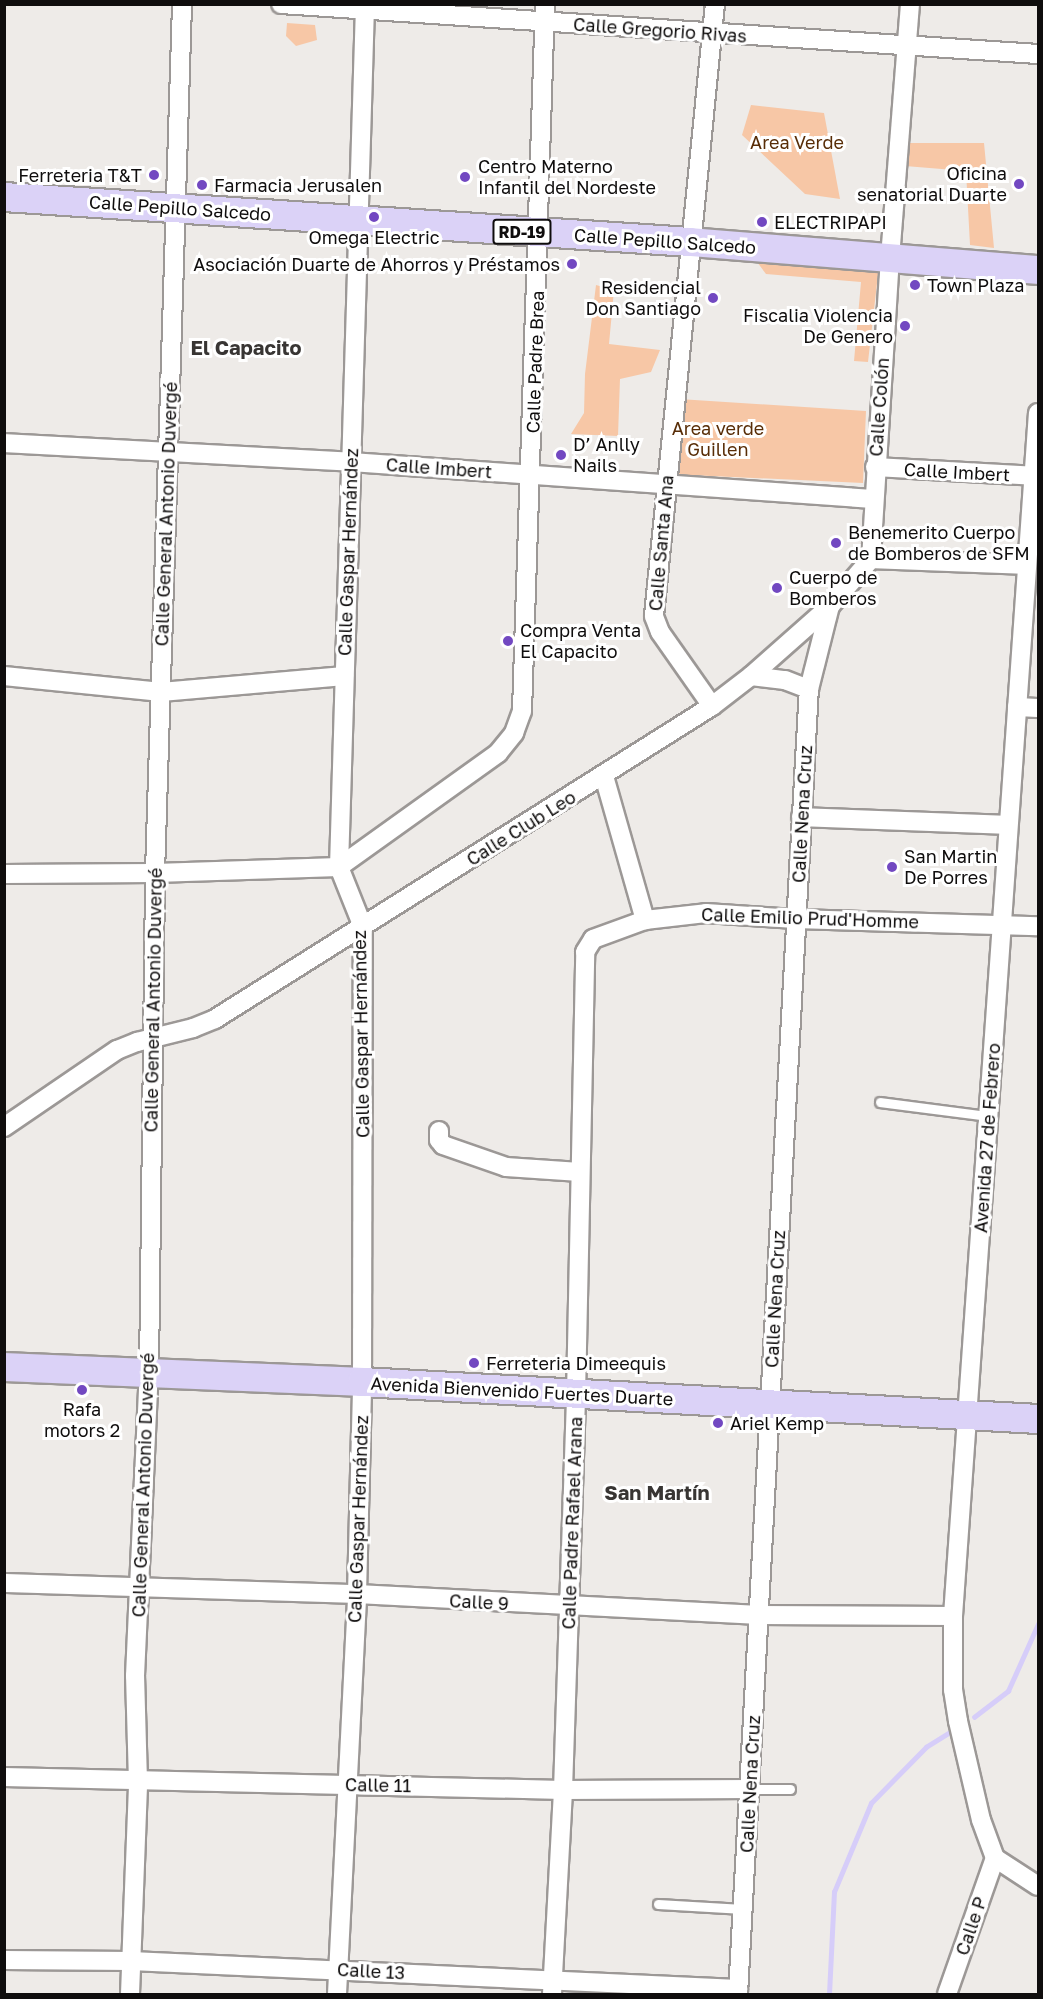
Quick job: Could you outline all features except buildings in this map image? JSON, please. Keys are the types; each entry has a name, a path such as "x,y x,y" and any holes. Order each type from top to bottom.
{"main road":[{"name":"Calle Pepillo Salcedo","path":"4,197 690,242 1038,270"},
{"name":"Avenida Bienvenido Fuertes Duarte","path":"4,1367 362,1382 1038,1419"}],"street":[{"name":"Calle General Antonio Duvergé","path":"130,1995 138,1782 135,1676 148,1372 155,873 166,453 178,207 182,4"},
{"name":"Calle Gregorio Rivas","path":"281,4 544,13 711,34 907,44 1038,54"},
{"name":"Calle Santa Ana","path":"712,706 656,624 666,483 715,4"},
{"name":"Calle Colón","path":"871,559 875,467 910,4"},
{"name":"Calle Gaspar Hernández","path":"337,1995 357,1594 362,1382 363,927 339,867 365,7"},
{"name":"Calle Padre Brea","path":"339,867 498,753 510,739 521,719 531,474 544,13"},
{"name":"Avenida 27 de Febrero","path":"995,1858 981,1820 958,1720 953,1690 953,1616 1008,825 1027,565 1036,476 1038,413"},
{"name":"Calle Imbert","path":"4,442 351,462 873,498"},
{"name":"Calle Imbert","path":"875,467 1036,476"},
{"path":"871,559 1027,565"},
{"name":"Calle Club Leo","path":"4,1127 117,1050 194,1028 215,1019 712,706 751,676 830,606 871,559"},
{"name":"Calle Nena Cruz","path":"738,1992 751,1789 795,919 809,688 830,606"},
{"path":"4,676 161,692 344,676"},
{"path":"751,676 784,680 809,688"},
{"path":"1017,707 1038,708"},
{"path":"604,776 645,920"},
{"path":"801,817 1008,825"},
{"path":"4,874 155,873 339,867"},
{"name":"Calle Emilio Prud'Homme","path":"589,944 593,939 645,920 706,913 795,919 1038,926"},
{"name":"Calle Padre Rafael Arana","path":"553,1988 563,1790 576,1395 585,952 589,944"},
{"path":"439,1131 439,1140 443,1145 506,1167 580,1172"},
{"name":"Calle 9","path":"4,1583 357,1594 569,1607 759,1615 953,1616"},
{"name":"Calle 11","path":"4,1777 138,1782 347,1784 563,1790 751,1789"},
{"path":"995,1858 1038,1886"},
{"name":"Calle P","path":"947,1995 995,1858"},
{"name":"Calle 13","path":"4,1960 131,1961 337,1969 553,1988 738,1992"}],"lane":[{"path":"880,1102 988,1116"},
{"path":"751,1789 790,1789"},
{"path":"658,1904 743,1909"}],"green space":[{"path":"287,23 315,25 317,40 296,46 286,36"},
{"name":"Area Verde","path":"751,105 824,113 840,199 805,194 742,135"},
{"path":"909,143 984,143 994,248 970,245 966,171 905,166"},
{"path":"751,254 880,257 868,362 854,361 861,282 766,274"},
{"path":"596,285 614,290 609,344 660,350 651,372 620,379 618,436 571,434 584,413 585,374"},
{"name":"Area verde Guillen","path":"679,399 866,411 863,483 668,474"}],"waterway":[{"path":"974,1717 1008,1691 1038,1624"},
{"path":"829,1994 834,1892 871,1803 926,1747 950,1732"}],"place":[{"name":"Ferreteria T&T","path":"154,175"},
{"name":"Centro Materno Infantil del Nordeste","path":"465,177"},
{"name":"Oficina senatorial Duarte","path":"1019,184"},
{"name":"Farmacia Jerusalen","path":"202,185"},
{"name":"Omega Electric","path":"374,217"},
{"name":"ELECTRIPAPI","path":"762,222"},
{"name":"Asociación Duarte de Ahorros y Préstamos","path":"572,264"},
{"name":"Town Plaza","path":"915,285"},
{"name":"Residencial Don Santiago","path":"713,298"},
{"name":"Fiscalia Violencia De Genero","path":"905,326"},
{"name":"D’ Anlly Nails","path":"561,455"},
{"name":"Benemerito Cuerpo de Bomberos de SFM","path":"836,543"},
{"name":"Cuerpo de Bomberos","path":"777,588"},
{"name":"Compra Venta El Capacito","path":"508,641"},
{"name":"San Martin De Porres","path":"892,867"},
{"name":"Ferreteria Dimeequis","path":"474,1363"},
{"name":"Rafa motors 2","path":"82,1390"},
{"name":"Ariel Kemp","path":"718,1423"}],"district":[{"name":"El Capacito","path":"246,347"},
{"name":"San Martín","path":"657,1492"}]}
